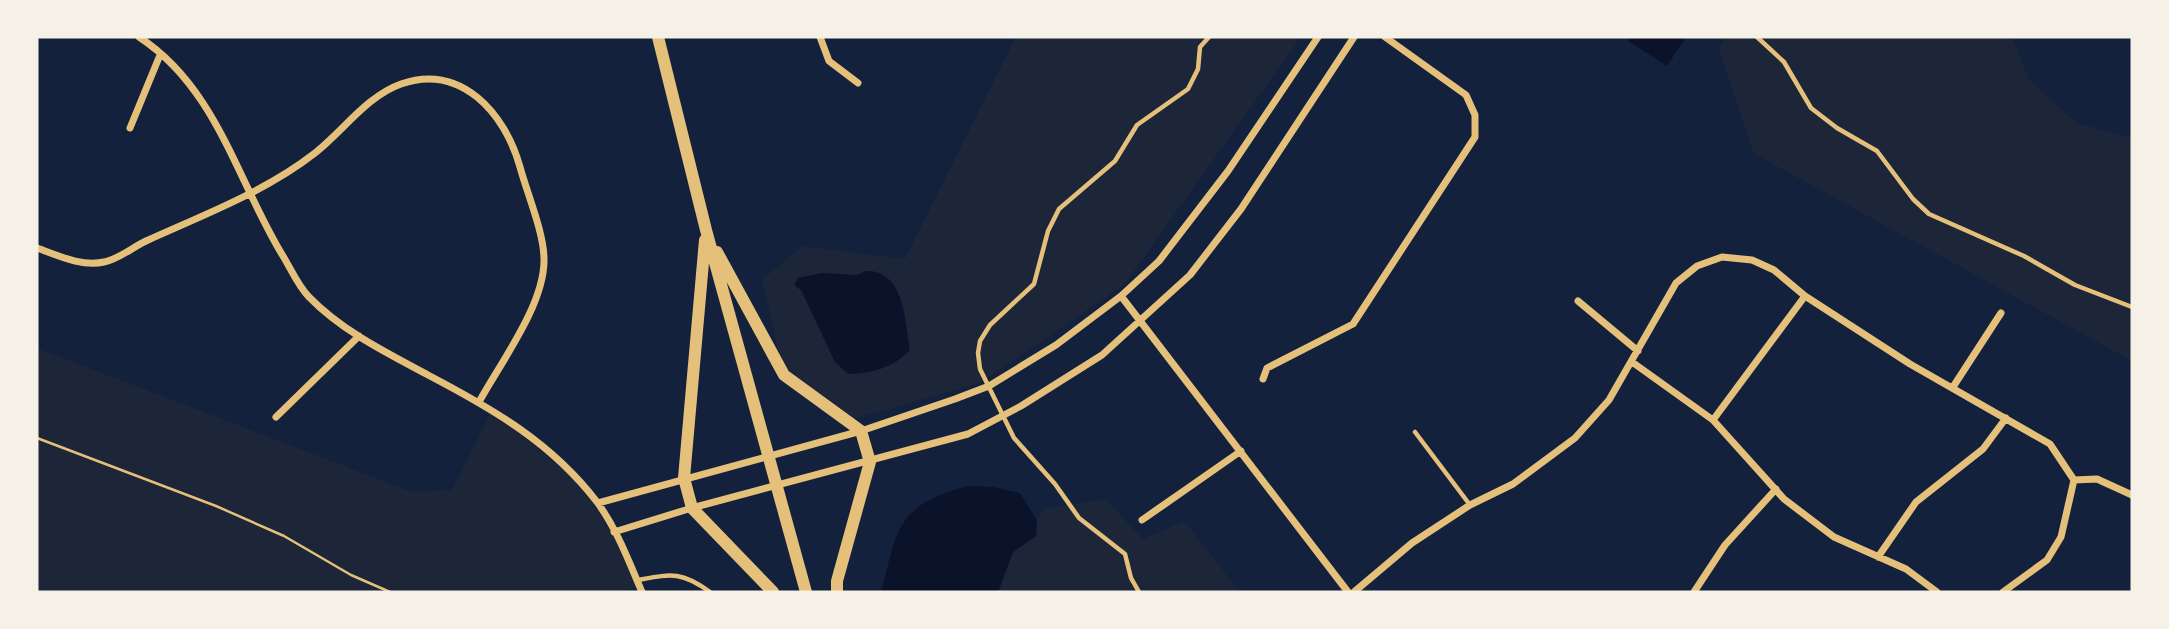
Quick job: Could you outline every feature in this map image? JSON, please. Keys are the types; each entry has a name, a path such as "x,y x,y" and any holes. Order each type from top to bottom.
{"street":[{"path":"139,37 183,77 210,113 231,149 266,228 307,296 359,336 479,402 548,448 598,503 642,592"},
{"path":"658,37 706,230 806,592"},
{"path":"820,37 830,61 858,83"},
{"path":"598,503 861,431 989,386 1056,345 1121,296 1159,261 1228,171 1318,37"},
{"path":"614,532 692,508 968,434 1005,415 1102,355 1141,323 1190,275 1241,209 1354,37"},
{"path":"1263,379 1266,368 1353,324 1475,137 1475,115 1466,95 1385,37"},
{"path":"130,128 160,55"},
{"path":"37,248 76,262 104,262 250,194 297,168 334,138 377,97 402,84 434,79 465,86 494,113 515,151 544,257 541,289 479,402"},
{"path":"706,230 784,375 861,431 870,462 837,581 837,592"},
{"path":"706,230 684,478 692,508 773,592"},
{"path":"1354,592 1412,543 1470,505 1513,484 1575,438 1609,400 1676,283 1697,265 1722,257 1752,260 1774,270 1805,296 1910,364 2050,444 2074,480 2061,537 2047,560 2003,592"},
{"path":"1121,296 1348,592"},
{"path":"1713,420 1805,296"},
{"path":"1578,301 1638,351"},
{"path":"1953,387 2001,313"},
{"path":"276,417 359,336"},
{"path":"1632,362 1713,420 1776,489 1834,537 1906,569 1937,592"},
{"path":"1878,557 1916,502 1983,449 2006,418"},
{"path":"1142,520 1241,451"},
{"path":"2074,480 2097,479 2132,495"},
{"path":"1694,592 1725,545 1776,489"}],"lane":[{"path":"1139,592 1131,578 1125,554 1079,518 1055,484 1014,438 980,369 980,341 990,325 1034,284 1052,219 1067,201 1115,160 1137,125 1188,89 1198,69 1200,47 1209,37"},
{"path":"1757,37 1784,62 1811,108 1837,128 1877,150 1913,199 1929,214 2024,256 2075,285 2132,307"},
{"path":"1415,432 1470,505"},
{"path":"637,580 675,574 693,580 710,592"}],"path":[{"path":"37,438 216,506 284,536 351,575 390,592"}],"shaded area":[{"path":"1016,37 1301,37 1124,285 980,383 846,421 784,374 762,280 802,246 905,259"},
{"path":"1631,37 1686,37 1667,66 1628,41"},
{"path":"1725,37 2012,37 2030,81 2077,123 2132,138 2132,361 1753,153 1719,48"},
{"path":"866,271 879,273 889,279 896,288 904,312 910,350 897,361 882,368 848,374 835,362 801,290 794,285 798,278 822,273 857,275"},
{"path":"37,348 412,492 452,490 492,410 577,481 614,532 636,587 622,592 37,592"},
{"path":"968,486 993,487 1020,493 1037,520 1036,536 1013,552 998,592 881,592 897,535 913,511 944,493"},
{"path":"1105,499 1143,539 1184,521 1240,592 998,592 1013,552 1036,536 1037,520 1044,509"}]}
